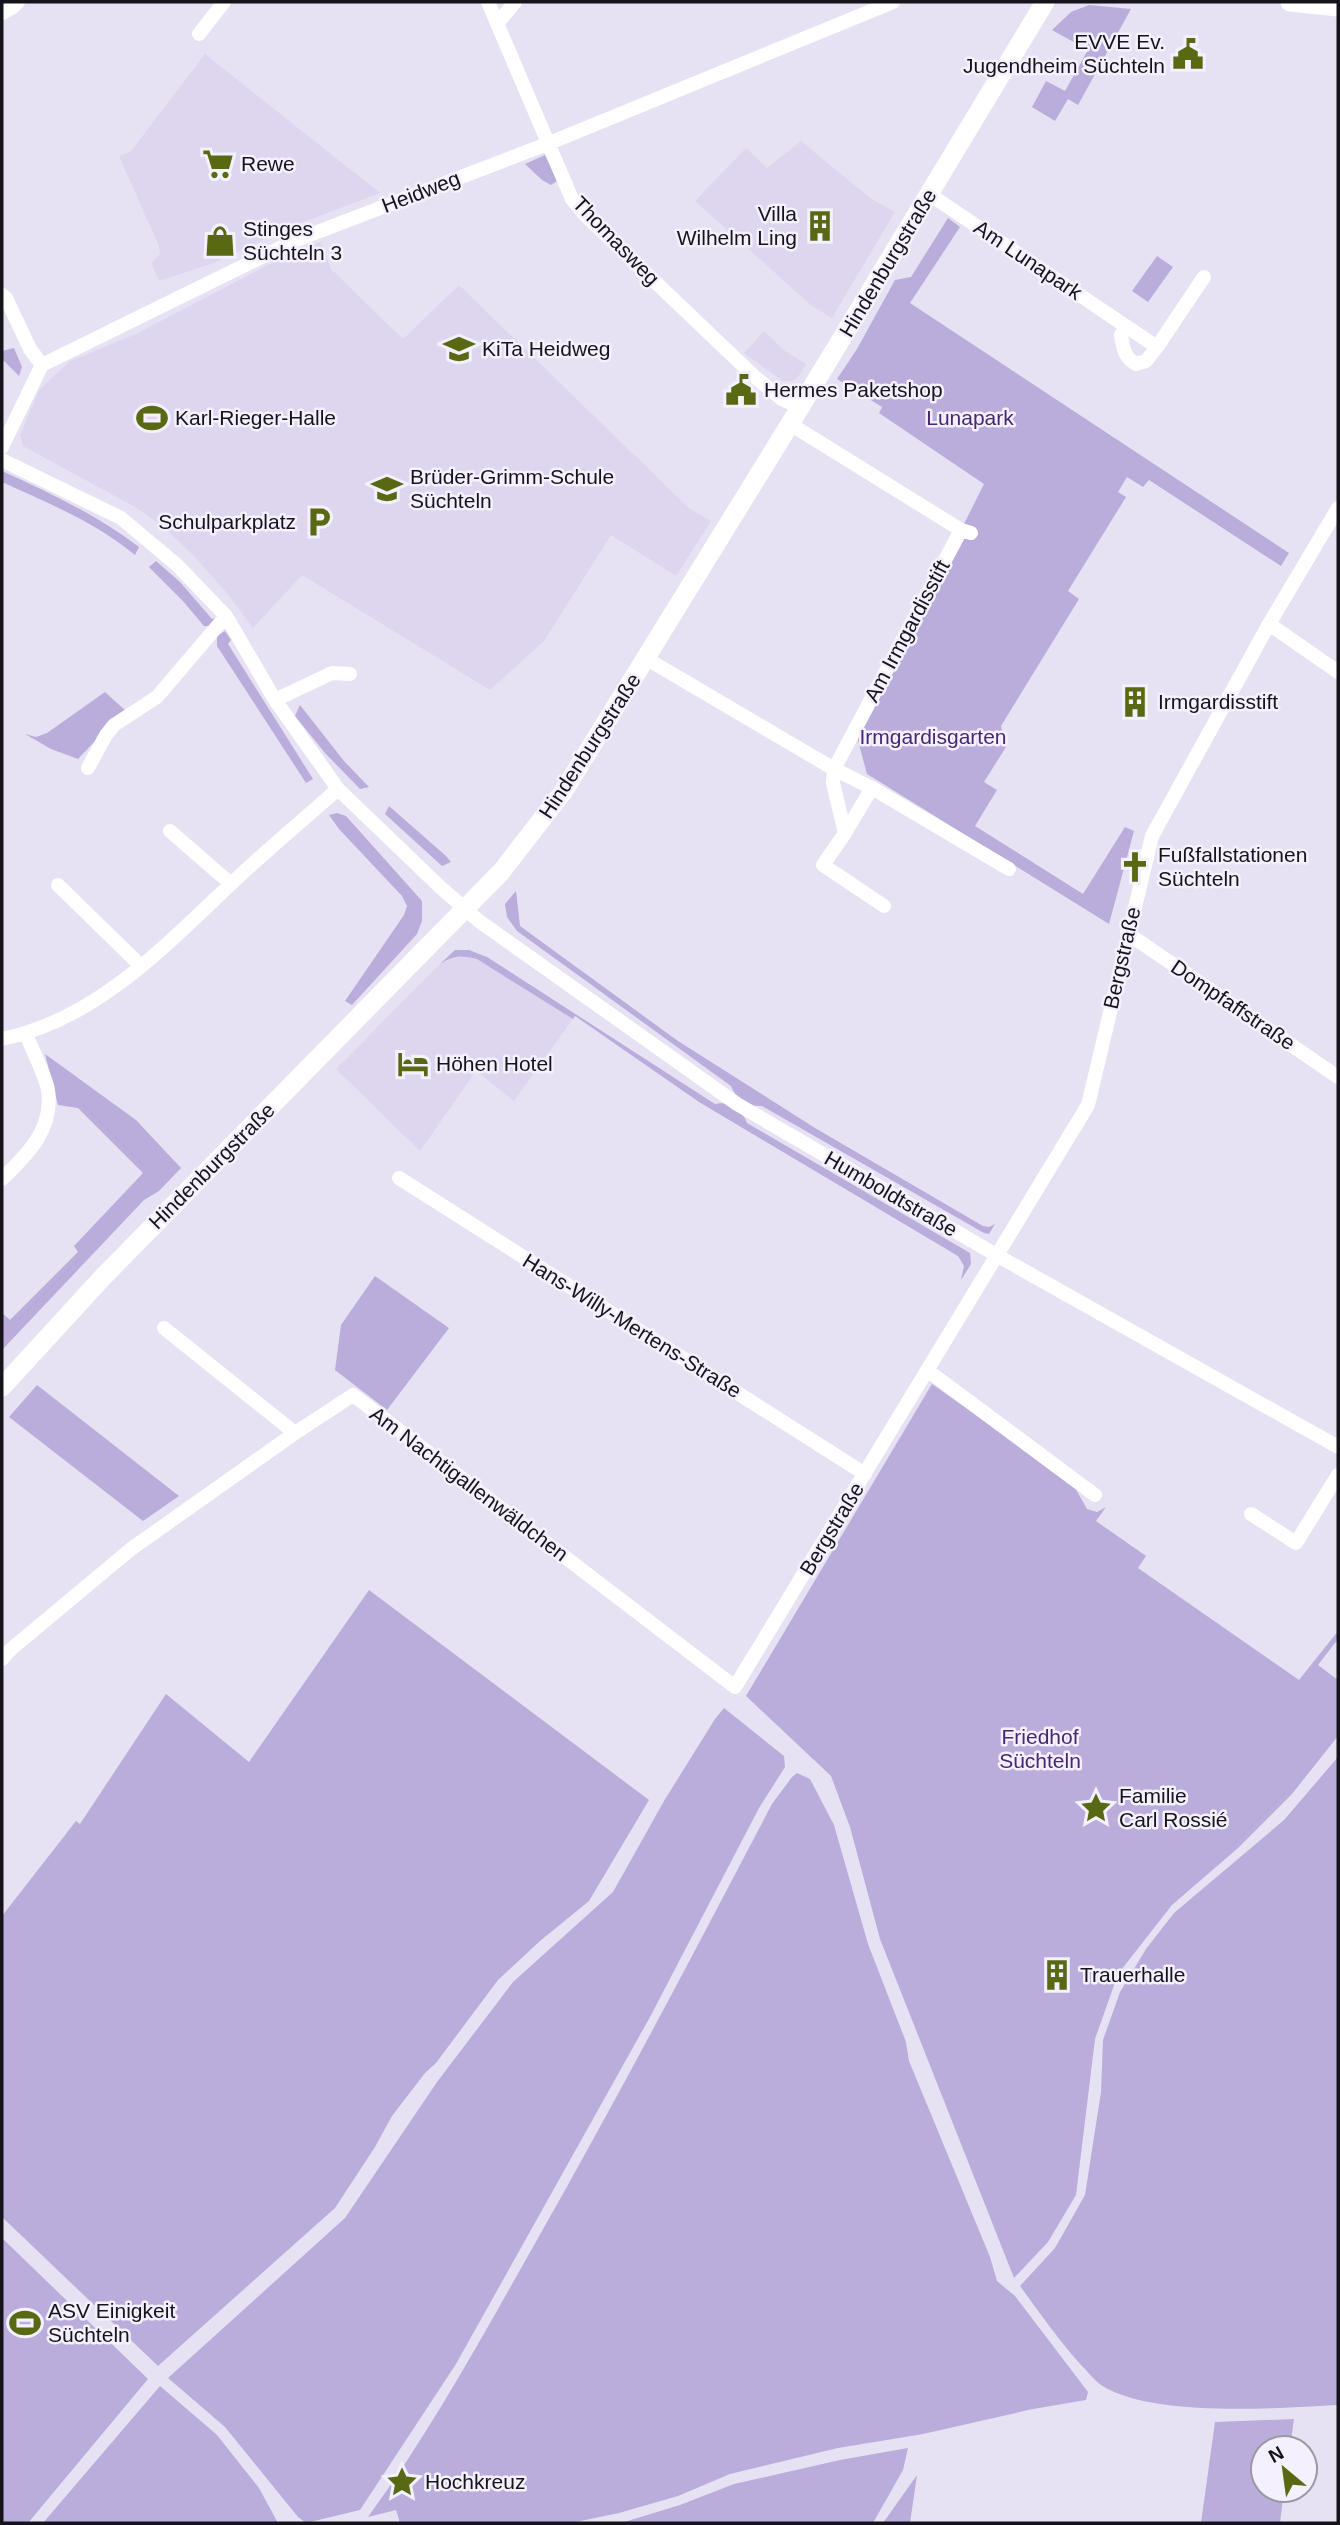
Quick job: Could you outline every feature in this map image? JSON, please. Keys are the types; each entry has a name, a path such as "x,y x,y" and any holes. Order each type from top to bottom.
{"main road":[{"name":"Hindenburgstraße","path":"2,1387 103,1277 501,872 563,792 647,659 1045,2"},
{"path":"1290,2 1338,7"}],"street":[{"path":"2,13 13,8 18,2"},
{"path":"199,34 224,2"},
{"name":"Thomasweg","path":"488,2 572,199 586,216 782,399 795,416"},
{"path":"497,24 515,2"},
{"name":"Heidweg","path":"41,365 294,241 547,144 893,2"},
{"name":"Am Lunapark","path":"929,194 1157,348"},
{"path":"1126,327 1121,335 1123,350 1136,365 1146,361 1204,277"},
{"path":"2,295 41,365 2,447"},
{"name":"Am Irmgardisstift","path":"795,416 966,532 834,769"},
{"name":"Humboldtstraße","path":"2,460 121,518 177,565 226,616 275,700 338,789 464,909 737,1104 998,1256 1338,1447"},
{"name":"Bergstraße","path":"735,1687 1088,1105 1152,836 1269,624 1338,508"},
{"path":"88,768 114,725 157,697 226,616"},
{"path":"1269,624 1338,672"},
{"path":"647,659 1009,869"},
{"path":"275,700 332,673 350,674"},
{"path":"834,769 833,783 845,833"},
{"path":"872,788 823,865 884,906"},
{"path":"2,1038 26,1034 103,996 141,966 338,789"},
{"path":"170,831 231,884"},
{"path":"58,885 141,966"},
{"name":"Dompfaffstraße","path":"1127,933 1338,1077"},
{"path":"2,1179 37,1141 47,1117 48,1090 26,1034"},
{"name":"Hans-Willy-Mertens-Straße","path":"399,1178 865,1474"},
{"path":"164,1328 295,1433"},
{"path":"927,1370 1095,1494"},
{"name":"Am Nachtigallenwäldchen","path":"2,1659 131,1549 353,1395 735,1687"},
{"path":"1251,1514 1296,1543 1338,1475"}],"shaded area":[{"path":"205,54 380,193 288,228 214,263 159,281 151,263 160,254 159,246 119,156 131,151"},
{"path":"801,141 870,198 895,212 832,318 812,306 695,201 746,148 767,168"},
{"name":"Brüder-Grimm-Schule Süchteln","path":"321,242 331,269 403,339 459,285 690,509 711,521 676,576 611,535 544,641 490,690 302,575 253,628 226,592 160,524 135,507 23,446 20,435 39,390 70,361 136,334 287,255"},
{"path":"764,331 785,351 806,364 792,381 783,381 744,353"},
{"path":"463,955 499,971 573,1019 514,1101 476,1071 420,1151 336,1069 440,964 452,956"}],"green space":[{"path":"1089,5 1131,9 1078,105 1068,99 1055,121 1032,107 1046,81 1065,91 1088,50 1052,30 1071,12"},
{"path":"545,155 557,181 551,185 525,164"},
{"name":"Irmgardisgarten","path":"948,218 960,227 910,303 1289,553 1281,566 1149,480 1143,487 1127,477 1118,492 1126,497 1068,591 1079,599 1001,726 1006,747 984,782 997,790 975,826 1083,894 1125,827 1134,831 1109,924 867,774 857,737 969,530 963,526 984,484 879,413 882,407 837,379 895,280 911,277"},
{"path":"1157,256 1173,267 1148,302 1132,291"},
{"path":"14,348 22,367 19,376 2,359 2,351"},
{"path":"2,471 107,525 139,547 135,555 87,523 2,482"},
{"path":"156,561 180,582 212,619 217,618 211,626 204,626 149,567"},
{"path":"225,631 231,640 228,644 313,779 306,783 217,646 217,636"},
{"path":"105,692 127,712 111,724 78,759 51,749 25,734 36,737 47,733"},
{"path":"300,705 344,761 369,787 360,789 325,753 295,716"},
{"path":"389,806 451,862 442,866 385,814"},
{"path":"337,813 346,816 422,901 422,921 417,934 352,1005 345,1001 404,915 407,906 402,896 329,815"},
{"path":"516,891 520,926 678,1041 815,1128 983,1226 995,1224 989,1234 762,1106 743,1101 731,1086 517,931 507,917 505,904"},
{"path":"455,950 469,950 487,957 715,1104 734,1107 747,1123 970,1253 971,1264 961,1280 964,1266 958,1256 699,1102 575,1016 573,1019 477,959 458,957 440,964"},
{"path":"45,1054 136,1120 181,1168 159,1191 144,1200 2,1350 2,1313 10,1320 78,1252 74,1246 143,1173 78,1108 58,1105"},
{"path":"375,1276 449,1328 387,1410 335,1370 341,1325"},
{"name":"Friedhof Süchteln","path":"932,1384 1073,1484 1087,1509 1097,1512 1106,1507 1096,1521 1146,1556 1138,1568 1299,1680 1338,1631 1338,1639 1318,1665 1338,1680 1338,1736 1292,1794 1238,1848 1172,1905 1118,1974 1095,2039 1076,2195 1048,2242 1014,2278 880,1939 850,1827 831,1776 746,1696"},
{"path":"37,1385 179,1496 143,1521 9,1417"},
{"path":"369,1590 649,1800 589,1901 498,1980 436,2063 392,2116 335,2208 158,2366 2,2217 2,1916 76,1821 80,1824 166,1694 249,1762"},
{"path":"724,1708 784,1756 785,1767 759,1808 650,2017 456,2364 360,2510 306,2523 298,2517 225,2427 168,2378 345,2218 437,2082 513,1982 613,1892 664,1801"},
{"path":"1338,1757 1338,2405 1250,2409 1182,2407 1123,2395 1101,2385 1091,2376 1020,2286 1055,2248 1085,2195 1101,2092 1103,2040 1120,1992 1146,1949 1174,1913 1284,1820"},
{"path":"797,1773 810,1779 834,1825 868,1944 906,2042 909,2061 990,2257 997,2281 1015,2296 1088,2392 1086,2400 923,2434 838,2448 730,2474 678,2496 571,2523 400,2523 396,2510 368,2517 413,2452 474,2350 625,2082 772,1804"},
{"path":"2,2238 148,2379 28,2523 2,2523"},
{"path":"160,2386 217,2435 259,2488 278,2523 43,2523"},
{"path":"1294,2419 1292,2434 1249,2434 1249,2504 1282,2504 1280,2523 1201,2523 1215,2422"},
{"path":"908,2448 903,2470 873,2523 621,2523 680,2505 734,2484"},
{"path":"917,2475 910,2523 883,2523"}],"place":[{"name":"EVVE Ev. Jugendheim Süchteln","path":"1188,54"},
{"name":"Rewe","path":"218,164"},
{"name":"Villa Wilhelm Ling","path":"820,226"},
{"name":"Stinges Süchteln 3","path":"220,241"},
{"name":"KiTa Heidweg","path":"459,349"},
{"name":"Hermes Paketshop","path":"741,390"},
{"name":"Karl-Rieger-Halle","path":"152,418"},
{"name":"Brüder-Grimm-Schule Süchteln","path":"387,489"},
{"name":"Schulparkplatz","path":"319,522"},
{"name":"Irmgardisstift","path":"1135,702"},
{"name":"Fußfallstationen Süchteln","path":"1135,867"},
{"name":"Höhen Hotel","path":"413,1064"},
{"name":"Familie Carl Rossié","path":"1096,1808"},
{"name":"Trauerhalle","path":"1057,1975"},
{"name":"ASV Einigkeit Süchteln","path":"25,2323"},
{"name":"Hochkreuz","path":"402,2482"}],"park label":[{"name":"Lunapark","path":"970,418"}]}
